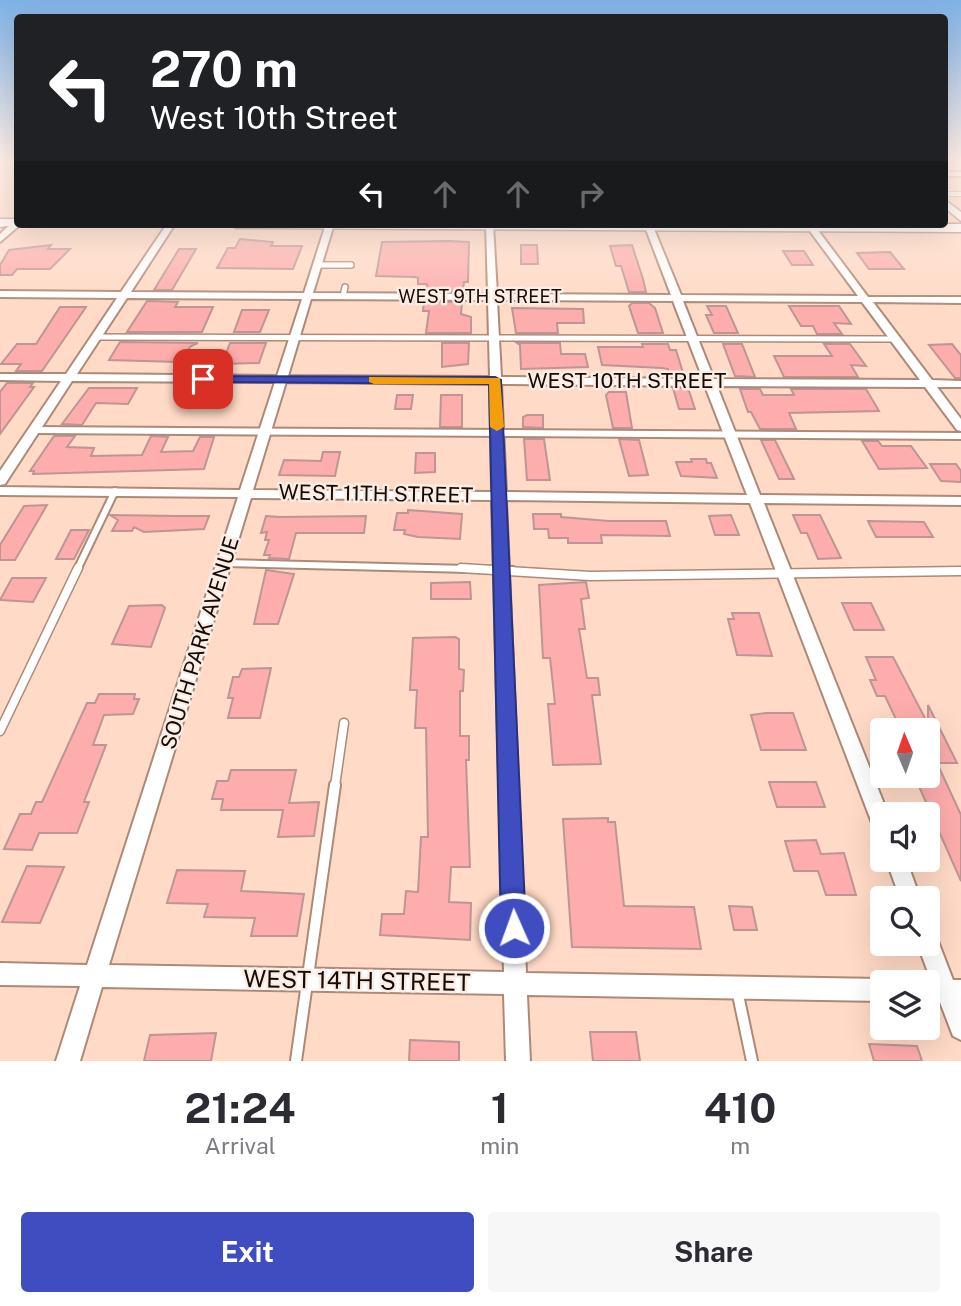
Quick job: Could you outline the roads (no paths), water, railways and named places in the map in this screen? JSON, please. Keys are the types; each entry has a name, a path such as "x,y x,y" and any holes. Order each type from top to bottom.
{"street":[{"path":"0,239 14,226"},
{"path":"0,481 168,228"},
{"name":"SOUTH PARK AVENUE","path":"68,1061 329,228"},
{"path":"490,228 518,1061"},
{"path":"648,228 787,573 874,802"},
{"path":"812,228 961,427"},
{"name":"WEST 9TH STREET","path":"0,293 309,296 344,291 492,297 960,301"},
{"name":"WEST 10TH STREET","path":"0,377 961,384"},
{"name":"WEST 11TH STREET","path":"0,491 961,501"},
{"path":"933,956 961,1028"},
{"name":"WEST 14TH STREET","path":"0,975 870,990"}],"lane":[{"path":"318,265 351,265"},
{"path":"96,337 296,335 895,339"},
{"path":"34,430 961,436"},
{"path":"0,731 115,491"},
{"path":"226,563 502,569 590,576 961,571"},
{"path":"296,1061 344,723"},
{"path":"737,987 752,1061"}]}
